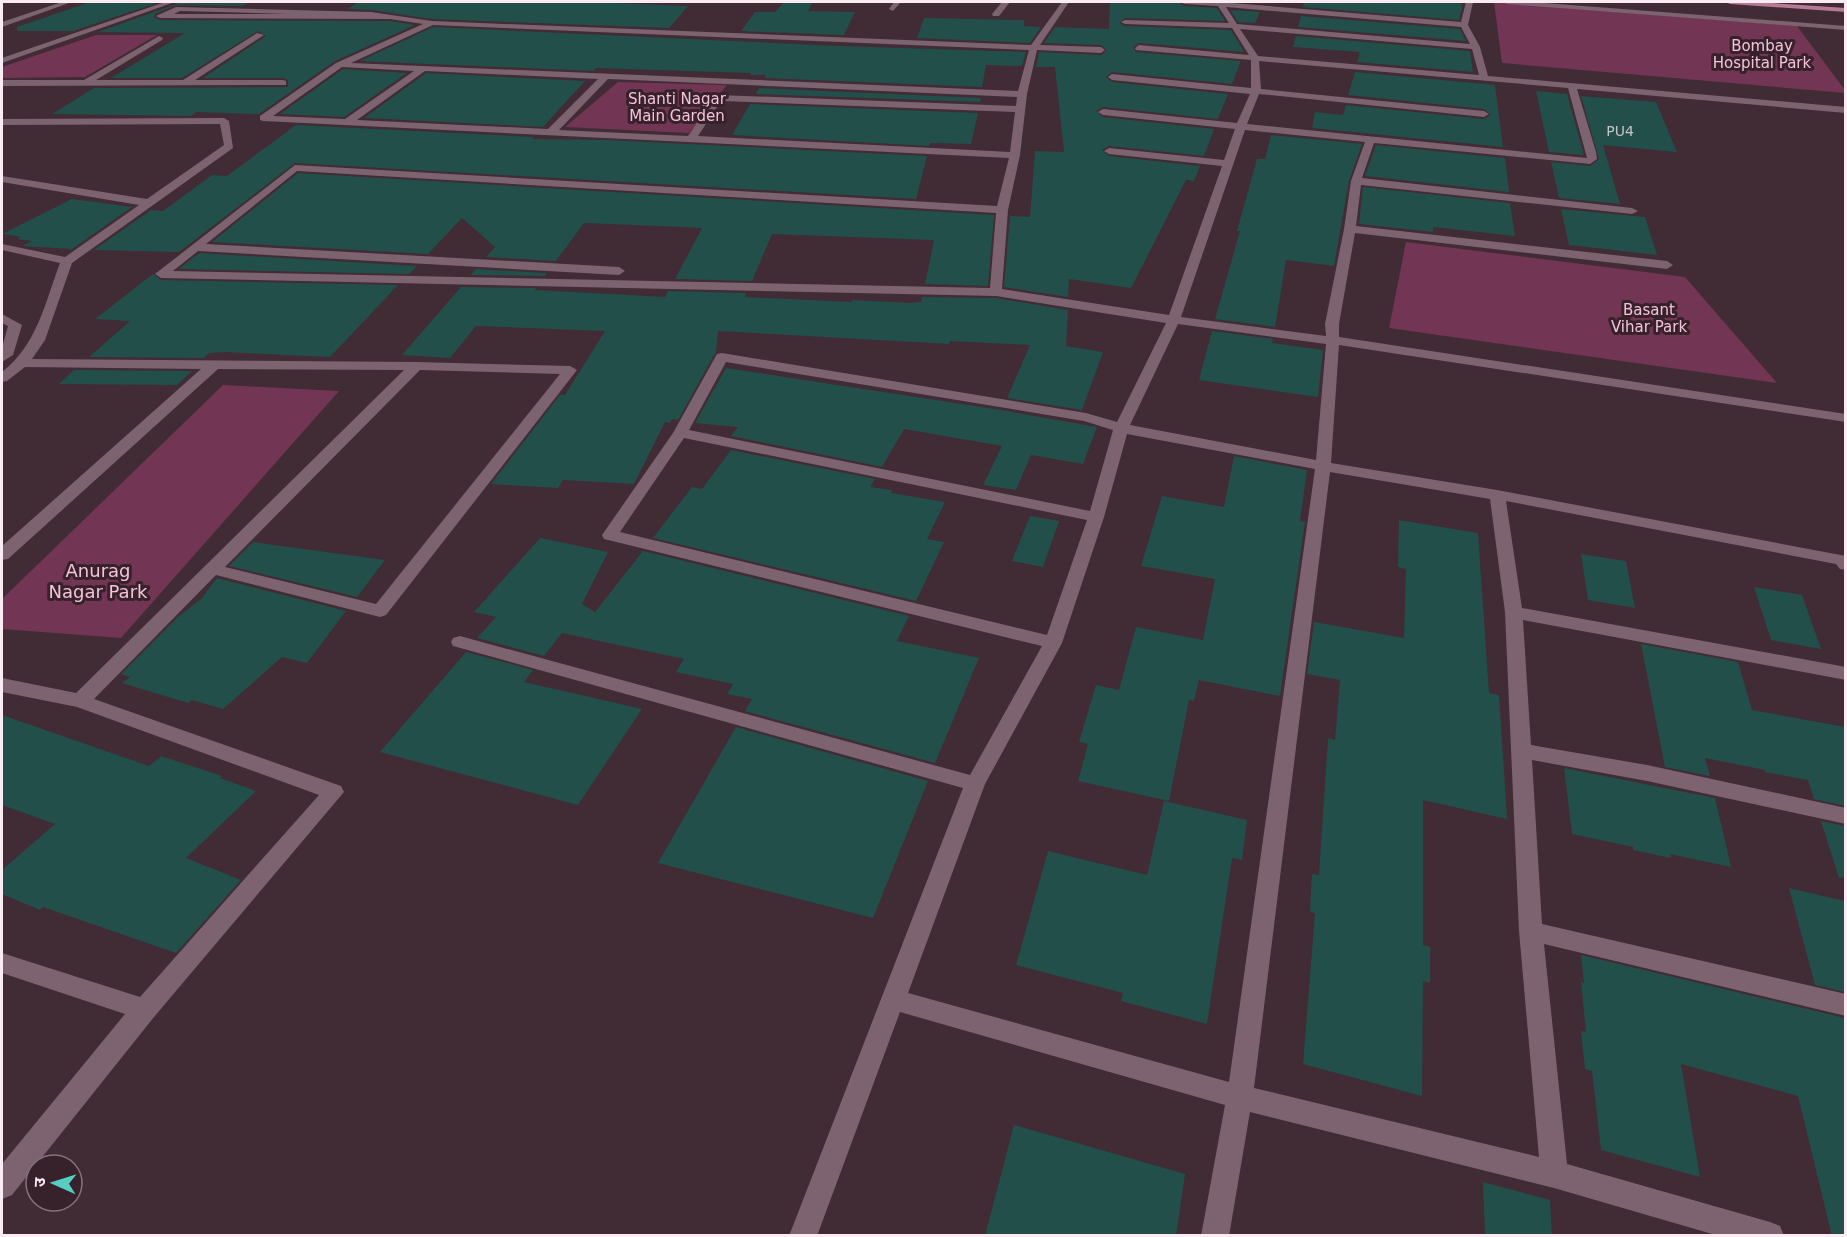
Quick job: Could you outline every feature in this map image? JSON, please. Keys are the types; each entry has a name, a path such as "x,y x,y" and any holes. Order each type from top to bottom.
{"main road":[{"path":"1730,2 1845,10"},
{"path":"1830,2 1845,3"}],"street":[{"path":"2,25 68,2"},
{"path":"2,61 171,2"},
{"path":"996,14 1006,2"},
{"path":"996,292 1002,210 1015,155 1022,94 1034,47 1065,2"},
{"path":"1184,2 1464,25"},
{"path":"1470,2 1464,25 1476,47 1485,80"},
{"path":"1507,2 1845,28"},
{"path":"803,1236 895,1000 975,784 1053,643 1096,517 1121,428 1174,320 1241,126 1256,91 1255,58 1220,4"},
{"path":"390,17 160,16 179,9 371,14 432,23 1101,50"},
{"path":"1125,21 1236,26 1476,47"},
{"path":"432,23 339,65 263,118 1015,155"},
{"path":"186,82 260,35"},
{"path":"87,82 159,38"},
{"path":"1139,48 1845,110"},
{"path":"339,65 1022,94"},
{"path":"349,121 424,68"},
{"path":"552,131 606,76"},
{"path":"1112,77 1484,114"},
{"path":"692,138 731,81"},
{"path":"2,82 283,83"},
{"path":"1102,111 1586,162 1592,159 1572,86"},
{"path":"718,98 1020,109"},
{"path":"2,122 224,121 229,146 67,261 38,340 22,363 2,378"},
{"path":"1215,1236 1240,1097 1323,466 1333,340 1332,324 1350,229 1356,181 1370,141"},
{"path":"1109,151 1228,164"},
{"path":"1002,210 296,168 161,274 996,292 1174,320 1333,340 1845,418"},
{"path":"2,179 150,203"},
{"path":"1356,181 1632,211"},
{"path":"1350,229 1667,266"},
{"path":"2,247 67,261"},
{"path":"196,247 708,276 728,285"},
{"path":"433,279 505,265"},
{"path":"2,318 15,325 6,355 2,358"},
{"path":"10,341 38,340"},
{"path":"1053,643 610,535 680,433 722,357 1086,417 1121,428 1323,466 1497,495 1842,560 1845,565"},
{"path":"22,363 416,366 570,370 380,611 213,569"},
{"path":"2,555 214,365"},
{"path":"80,701 416,366"},
{"path":"680,433 1096,517"},
{"path":"1497,495 1514,612 1531,931 1554,1174"},
{"path":"1514,612 1845,674"},
{"path":"460,642 975,784"},
{"path":"2,685 80,701 334,792 145,1009 2,1185"},
{"path":"1521,751 1647,773 1845,816"},
{"path":"1531,931 1845,1005"},
{"path":"2,963 98,996 145,1009"},
{"path":"895,1000 1240,1097 1554,1174 1770,1236"}],"green space":[{"name":"Bombay Hospital Park","path":"1494,2 1797,26 1845,93 1502,63"},
{"path":"96,35 157,35 85,77 2,78 2,67"},
{"name":"Shanti Nagar Main Garden","path":"618,82 727,85 689,133 565,127"},
{"name":"Basant Vihar Park","path":"1406,242 1685,277 1777,383 1389,328"},
{"name":"Anurag Nagar Park","path":"223,385 339,391 121,638 2,629 2,599"}],"building":[{"path":"90,2 160,2 73,31 17,31 17,27"},
{"path":"177,2 250,2 242,6 176,5 155,14 154,17 160,20 390,21 415,25 335,61 259,114 196,112 191,116 52,114 94,88 288,87 288,80 283,78 203,78 266,36 258,31 182,78 111,78 185,33 98,32"},
{"path":"358,2 587,2 688,6 669,28 432,19 348,9"},
{"path":"784,2 813,2 808,11 855,12 844,35 741,31 755,12 775,12"},
{"path":"1110,2 1179,2 1184,6 1217,8 1225,21 1125,18 1119,23 1125,26 1231,30 1244,52 1139,43 1133,47 1136,52 1241,61 1232,84 1112,72 1106,77 1112,82 1228,94 1218,119 1103,107 1096,111 1103,117 1214,129 1204,156 1109,146 1102,150 1109,156 1200,166 1194,181 1186,180 1131,288 1069,279 1068,297 1004,287 1010,216 1030,217 1035,151 1064,152 1055,67 1036,67 1039,52 1102,55 1107,50 1101,45 1044,43 1055,27 1109,29"},
{"path":"1304,2 1461,2 1462,8 1459,20 1303,7"},
{"path":"1230,10 1260,12 1255,23 1238,22"},
{"path":"1301,16 1460,29 1466,41 1298,27"},
{"path":"924,18 1024,20 1024,26 1041,27 1030,43 917,38"},
{"path":"433,27 839,46 1026,52 1022,66 986,65 982,87 765,78 766,75 750,75 751,73 596,68 593,71 360,61"},
{"path":"1296,36 1470,51 1473,72 1357,62 1360,52 1293,47"},
{"path":"343,69 407,73 344,117 280,114"},
{"path":"1355,72 1495,85 1503,147 1312,128 1315,112 1343,115 1346,105 1484,119 1491,115 1484,109 1348,95"},
{"path":"426,73 585,81 543,127 364,118"},
{"path":"759,88 981,98 980,102 756,94"},
{"path":"1536,91 1567,94 1584,155 1549,152"},
{"path":"1581,96 1656,102 1677,152 1603,145 1620,204 1559,198 1551,162 1590,166 1599,159"},
{"path":"750,104 978,113 971,144 930,143 929,146 732,135"},
{"path":"296,125 534,137 532,139 607,140 927,156 916,199 295,163 179,252 94,250 151,210 163,211 212,175 227,176"},
{"path":"1271,135 1362,144 1349,181 1334,266 1286,260 1275,327 1215,319 1240,231 1237,231 1257,159 1265,159"},
{"path":"1376,145 1505,158 1509,192 1365,176"},
{"path":"298,173 994,215 988,286 925,284 934,240 772,234 752,281 675,279 702,228 584,223 556,261 486,257 495,247 462,218 428,254 212,242"},
{"path":"1363,187 1510,203 1515,236 1433,227 1433,232 1359,224"},
{"path":"72,199 132,207 72,249 22,246 32,241 2,234"},
{"path":"1561,209 1645,217 1657,255 1569,245"},
{"path":"199,253 417,266 409,274 179,269"},
{"path":"476,269 547,273 545,276 471,275"},
{"path":"153,274 161,280 398,285 330,357 225,352 209,353 204,358 89,357 130,321 95,319"},
{"path":"461,287 536,288 535,290 665,297 668,291 746,293 745,297 852,302 852,300 910,303 921,302 922,297 996,298 1068,310 1066,346 1103,352 1082,410 1007,398 1030,345 950,341 949,344 718,331 716,352 678,420 672,419 670,423 665,422 634,484 563,480 558,488 491,484 560,395 565,395 605,331 476,326 450,358 402,355"},
{"path":"1212,331 1273,339 1272,343 1323,350 1318,397 1199,380"},
{"path":"726,368 1097,427 1083,464 1031,455 1016,490 983,485 1002,446 904,429 882,467 731,436 738,427 695,423"},
{"path":"74,370 192,371 177,385 59,384"},
{"path":"731,450 875,479 870,487 945,502 927,539 944,542 916,601 653,538 692,487 702,489"},
{"path":"1234,456 1307,470 1300,521 1305,522 1280,696 1199,680 1194,701 1189,700 1169,801 1078,781 1088,744 1079,742 1096,685 1119,690 1136,627 1203,640 1215,579 1141,566 1162,496 1224,507"},
{"path":"1030,516 1059,521 1043,567 1012,561"},
{"path":"1399,520 1478,533 1489,693 1499,695 1507,819 1423,800 1423,945 1430,947 1430,983 1423,981 1422,1096 1303,1064 1315,913 1310,912 1312,874 1319,875 1328,738 1335,740 1340,680 1307,674 1314,622 1404,638 1406,569 1398,567"},
{"path":"540,538 608,552 582,604 595,612 643,551 909,616 897,641 979,658 935,763 745,711 752,699 727,694 733,684 676,672 684,659 562,633 544,656 477,638 496,617 474,612"},
{"path":"253,542 385,560 357,597 229,566"},
{"path":"1581,554 1626,561 1635,608 1588,600"},
{"path":"217,578 346,611 307,663 282,657 223,709 192,700 188,703 122,683 130,677 121,674 179,616 201,599"},
{"path":"1754,587 1802,595 1821,649 1771,640"},
{"path":"1641,644 1738,662 1752,710 1845,727 1845,806 1814,799 1808,780 1765,772 1765,770 1705,758 1710,776 1665,767"},
{"path":"466,652 533,670 524,682 642,709 578,805 380,752"},
{"path":"2,715 149,766 161,756 222,776 220,778 256,791 186,858 241,880 176,953 43,907 40,910 2,894 2,870 55,824 2,805"},
{"path":"736,727 928,781 873,918 658,863"},
{"path":"1564,768 1715,798 1731,867 1670,854 1671,858 1572,834"},
{"path":"1164,801 1247,820 1242,860 1232,858 1207,1024 1121,1001 1123,993 1016,965 1048,851 1147,875"},
{"path":"1821,821 1845,826 1845,877 1839,878"},
{"path":"1789,888 1845,901 1845,992 1815,985"},
{"path":"1581,955 1845,1018 1845,1236 1832,1236 1798,1096 1681,1064 1700,1177 1601,1150 1592,1071 1585,1069 1581,1031 1586,1032"},
{"path":"1014,1125 1185,1174 1176,1236 985,1236"},
{"path":"1483,1182 1550,1200 1552,1236 1485,1236"}]}
